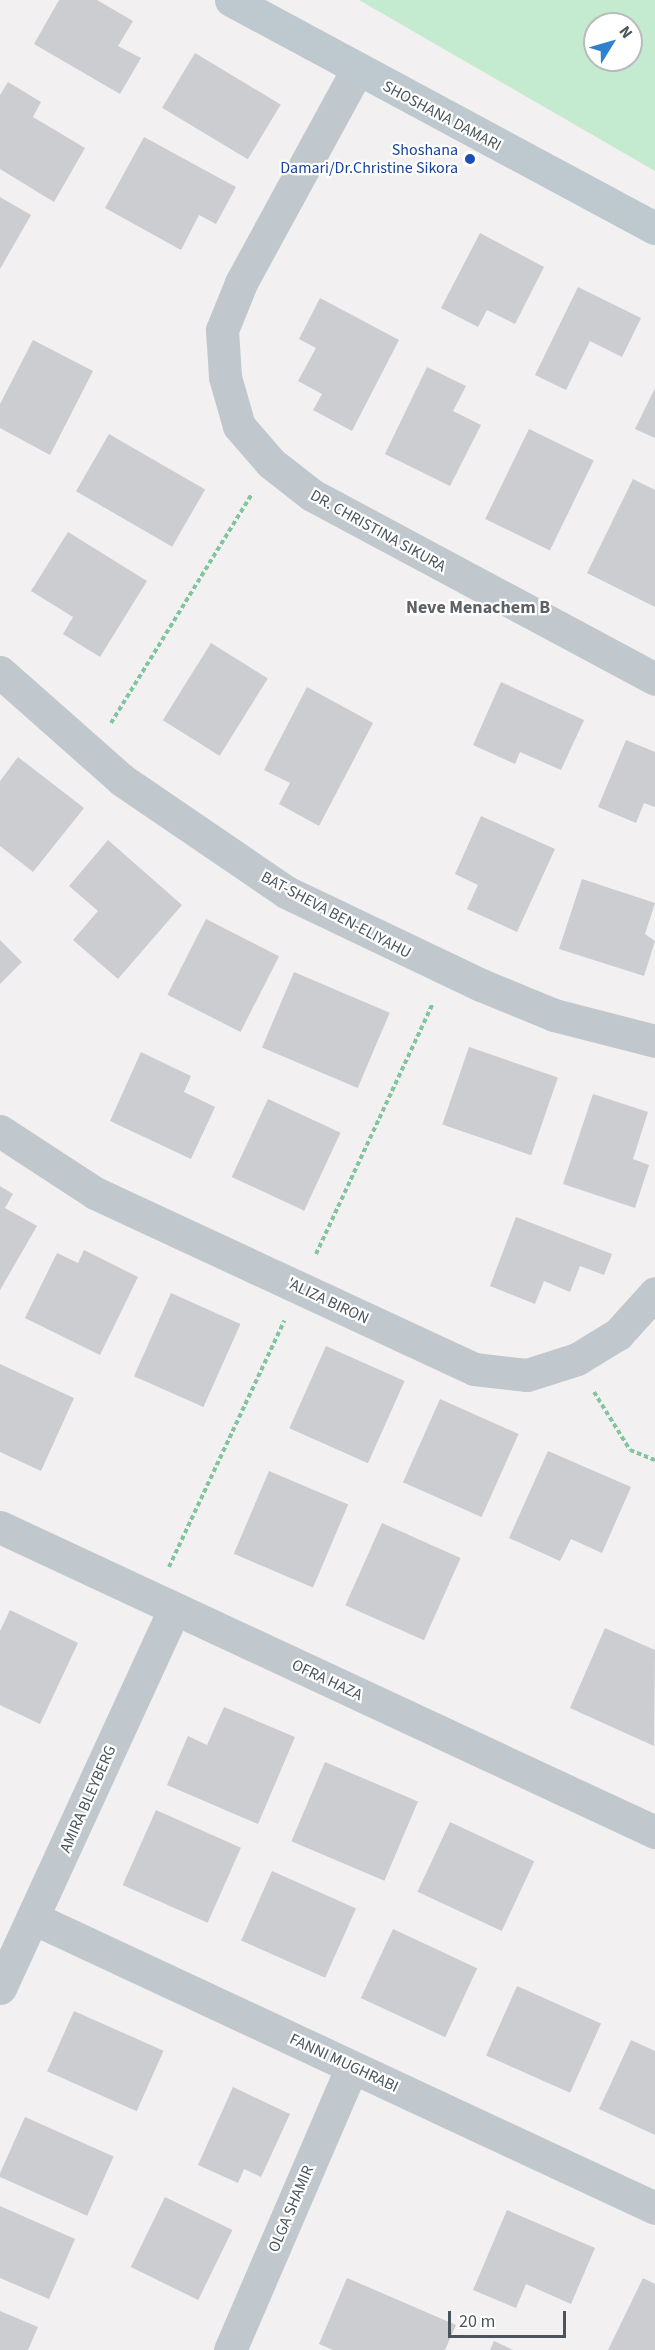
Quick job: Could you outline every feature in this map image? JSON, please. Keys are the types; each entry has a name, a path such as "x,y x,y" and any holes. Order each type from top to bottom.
{"street":[{"name":"SHOSHANA DAMARI","path":"231,0 357,70 655,228"},
{"name":"DR. CHRISTINA SIKURA","path":"357,70 241,283 222,330 225,377 239,426 272,463 312,495 655,679"},
{"name":"BAT-SHEVA BEN-ELIYAHU","path":"0,672 92,754 197,836 286,892 374,937 554,1015 655,1041"},
{"name":"'ALIZA BIRON","path":"0,1131 95,1193 474,1369 527,1375 577,1359 618,1334 655,1293"},
{"name":"OFRA HAZA","path":"0,1527 655,1832"},
{"name":"AMIRA BLEYBERG","path":"0,1988 174,1609"},
{"name":"FANNI MUGHRABI","path":"33,1918 655,2208"},
{"name":"OLGA SHAMIR","path":"230,2350 352,2067"}],"path":[{"path":"92,754 272,463"},
{"path":"577,1359 624,1442 655,1460"}],"green space":[{"path":"359,0 655,0 655,171"}],"building":[{"path":"59,0 97,0 133,21 118,46 141,58 120,94 34,44"},
{"path":"195,53 281,105 248,159 162,108"},
{"path":"8,82 41,102 33,117 85,148 54,202 0,169 0,95"},
{"path":"144,137 236,187 216,224 199,215 181,250 105,208"},
{"path":"0,197 31,215 0,269"},
{"path":"480,233 544,267 515,324 487,310 478,327 441,308"},
{"path":"578,287 641,318 622,357 590,341 566,390 535,375"},
{"path":"320,298 399,340 352,431 313,410 322,394 298,381 316,348 299,339"},
{"path":"33,340 93,371 50,455 0,428 0,404"},
{"path":"427,367 466,386 453,411 481,425 450,486 385,454"},
{"path":"655,388 655,438 635,429"},
{"path":"529,429 594,461 550,550 485,519"},
{"path":"109,434 205,490 172,547 76,491"},
{"path":"633,479 655,490 655,607 587,573"},
{"path":"68,532 147,581 100,657 63,634 73,617 31,591"},
{"path":"211,643 268,679 220,756 163,720"},
{"path":"501,682 584,720 561,770 520,752 515,764 473,745"},
{"path":"307,687 373,723 319,826 279,804 290,783 264,770"},
{"path":"626,740 655,752 655,807 644,803 636,823 598,807"},
{"path":"18,757 84,808 33,872 0,846 0,781"},
{"path":"481,816 555,849 517,932 467,909 478,885 455,874"},
{"path":"108,840 182,905 118,979 73,940 98,911 69,886"},
{"path":"582,879 655,903 645,934 655,941 644,976 559,949"},
{"path":"206,919 279,956 240,1032 167,995"},
{"path":"0,940 22,962 0,984"},
{"path":"294,972 390,1013 358,1088 262,1047"},
{"path":"469,1047 558,1078 531,1155 442,1125"},
{"path":"141,1052 191,1076 184,1092 215,1107 191,1159 110,1121"},
{"path":"593,1094 648,1112 633,1159 649,1165 635,1208 563,1184"},
{"path":"268,1099 341,1133 304,1211 232,1177"},
{"path":"0,1186 13,1194 5,1208 37,1226 0,1290"},
{"path":"516,1217 612,1254 604,1275 580,1266 570,1292 544,1281 535,1304 490,1286"},
{"path":"84,1250 138,1277 100,1355 25,1318 57,1253 78,1263"},
{"path":"171,1293 240,1324 203,1407 134,1376"},
{"path":"326,1346 405,1381 368,1463 289,1428"},
{"path":"0,1364 74,1398 41,1471 0,1452"},
{"path":"440,1399 519,1434 482,1517 403,1482"},
{"path":"548,1451 631,1487 602,1553 571,1539 560,1561 509,1538"},
{"path":"269,1471 348,1505 313,1587 234,1554"},
{"path":"382,1523 461,1558 424,1640 345,1605"},
{"path":"10,1610 78,1643 40,1724 0,1705 0,1631"},
{"path":"605,1628 655,1650 654,1746 570,1708"},
{"path":"224,1707 295,1737 258,1824 167,1785 188,1736 207,1745"},
{"path":"325,1762 418,1801 384,1881 291,1841"},
{"path":"156,1810 241,1848 208,1923 123,1885"},
{"path":"450,1822 534,1861 502,1931 417,1892"},
{"path":"272,1871 356,1908 325,1978 241,1940"},
{"path":"393,1929 477,1968 445,2037 361,1998"},
{"path":"517,1986 601,2023 570,2093 486,2055"},
{"path":"74,2011 164,2051 137,2111 47,2071"},
{"path":"631,2040 655,2051 655,2135 599,2109"},
{"path":"233,2087 290,2114 261,2177 244,2169 238,2183 198,2165"},
{"path":"25,2117 114,2156 87,2216 0,2177"},
{"path":"165,2197 232,2230 198,2300 131,2267"},
{"path":"0,2206 75,2239 49,2299 0,2278"},
{"path":"507,2210 595,2248 571,2304 526,2284 516,2308 473,2290"},
{"path":"347,2278 456,2325 445,2350 333,2350 319,2344"},
{"path":"643,2278 655,2284 655,2350 608,2350"},
{"path":"0,2311 38,2327 28,2350 0,2350"},
{"path":"494,2341 513,2350 490,2350"}],"place":[{"name":"Shoshana Damari/Dr.Christine Sikora","path":"470,159"}],"district":[{"name":"Neve Menachem B","path":"478,608"}]}
